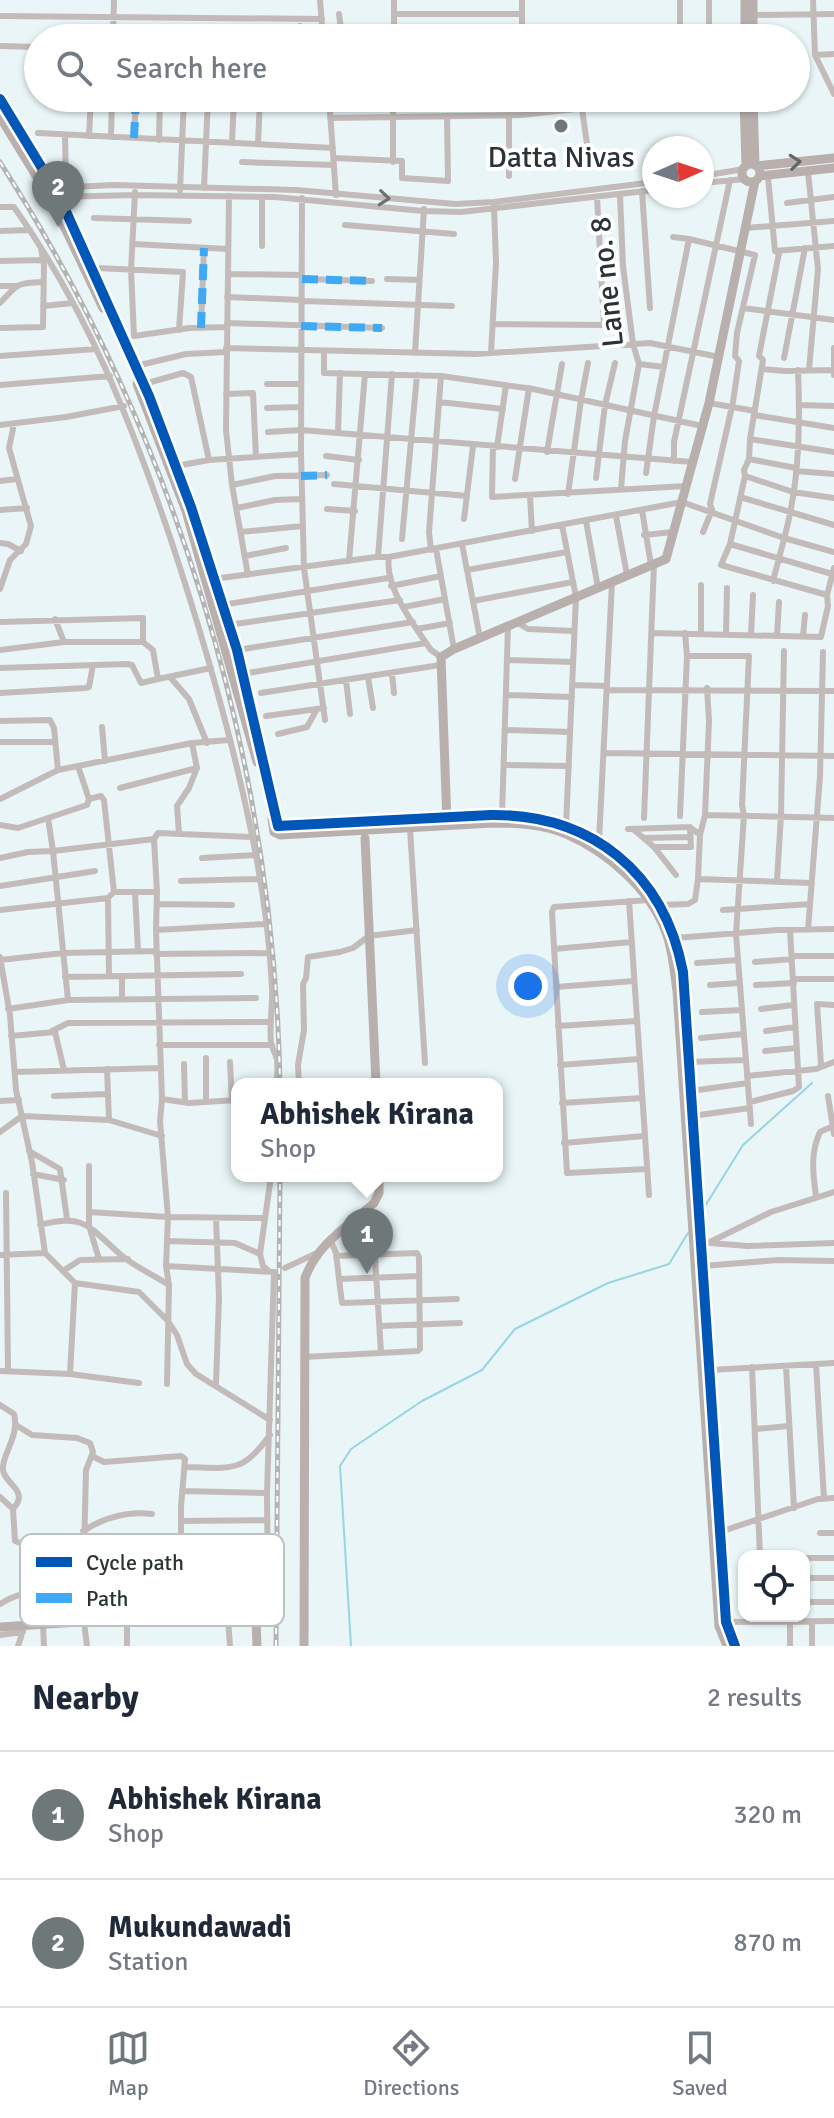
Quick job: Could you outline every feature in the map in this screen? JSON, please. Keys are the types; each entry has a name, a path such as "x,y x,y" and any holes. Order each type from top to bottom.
{"street":[{"path":"114,0 114,24"},
{"path":"319,0 322,24"},
{"path":"394,0 394,24"},
{"path":"522,0 522,24"},
{"path":"680,0 680,24"},
{"path":"709,0 709,24"},
{"path":"745,0 751,24"},
{"path":"747,24 753,0"},
{"path":"813,0 815,55 834,94"},
{"path":"339,14 340,24"},
{"path":"394,14 522,14"},
{"path":"749,15 834,14"},
{"path":"0,16 322,19"},
{"path":"0,46 24,47"},
{"path":"815,55 834,54"},
{"path":"0,99 51,193 136,366 176,466 237,650 278,829"},
{"path":"89,136 90,112"},
{"path":"111,137 112,112"},
{"path":"134,138 135,112"},
{"path":"159,140 160,112"},
{"path":"180,196 184,112"},
{"path":"204,188 207,112"},
{"path":"232,143 233,112"},
{"path":"258,144 259,112"},
{"path":"330,112 337,202"},
{"path":"393,112 393,162"},
{"path":"330,118 552,112"},
{"path":"582,112 590,165"},
{"path":"261,693 392,673 440,661 454,649 666,559 709,403 746,228 754,173 749,112"},
{"path":"509,115 509,176"},
{"path":"242,162 402,161 402,178 448,181 447,116"},
{"path":"0,117 51,193 138,386 186,511 280,835 521,815 550,825 594,849 615,864 654,901 672,952 677,991 695,1211 703,1266 719,1626 727,1646"},
{"path":"38,133 333,148"},
{"path":"65,135 66,186"},
{"path":"714,182 834,158"},
{"path":"714,175 808,172 834,168"},
{"path":"808,172 818,269 809,370"},
{"path":"754,173 773,227 775,251 779,253 759,356 763,360 749,459 744,470 730,544 721,565 827,595"},
{"path":"674,461 674,442 730,180"},
{"path":"51,193 229,197 304,191 494,206 642,184"},
{"path":"51,193 66,186 229,188 423,211 642,191"},
{"path":"134,336 131,270 136,186"},
{"path":"229,188 226,394 232,485 248,575"},
{"path":"304,191 301,326 304,568 320,684 320,708 325,720"},
{"path":"262,193 262,246"},
{"name":"Lane no. 8","path":"620,195 623,266 633,344 639,364"},
{"path":"493,324 604,325 597,197"},
{"path":"787,203 834,197"},
{"path":"415,353 424,202"},
{"path":"491,353 496,263 494,206"},
{"path":"0,207 14,207 40,244 110,376 124,406 185,584 211,668 256,855 269,953 272,1045 277,1061 277,1078"},
{"path":"643,208 650,308"},
{"path":"94,218 189,221"},
{"path":"746,228 834,221"},
{"path":"345,225 454,234"},
{"path":"0,231 30,230"},
{"path":"673,237 755,255 735,344 735,356 739,361 732,407 710,504 712,510 703,532"},
{"path":"646,473 654,416 689,239"},
{"path":"0,328 43,327 40,244"},
{"path":"133,244 228,249"},
{"path":"775,251 834,246"},
{"path":"201,328 204,248"},
{"path":"784,358 805,248"},
{"path":"0,261 42,260"},
{"path":"96,268 183,272 179,330"},
{"path":"228,274 372,281"},
{"path":"387,279 419,280"},
{"path":"0,303 19,283 42,282"},
{"path":"0,286 16,286"},
{"path":"227,297 452,306"},
{"path":"43,306 73,303"},
{"path":"743,308 834,320"},
{"path":"124,342 134,336 226,325 382,328"},
{"path":"136,366 186,354 226,350 491,353 650,343 719,357"},
{"path":"762,369 834,372 834,348"},
{"path":"0,356 96,349"},
{"path":"324,351 324,373 441,376 529,388 702,426"},
{"path":"568,494 588,363"},
{"path":"596,478 605,405 615,363"},
{"path":"547,452 562,364"},
{"path":"621,489 639,364 664,367"},
{"path":"773,581 790,514 796,470 798,370"},
{"path":"338,433 340,373"},
{"path":"144,384 189,374 209,460"},
{"path":"349,561 365,374"},
{"path":"378,557 392,374"},
{"path":"402,539 417,375"},
{"path":"0,385 110,376"},
{"path":"441,376 429,532 441,576 454,649"},
{"path":"267,384 301,384"},
{"path":"506,385 490,497 686,486"},
{"path":"515,479 529,388"},
{"path":"226,394 253,393 256,457"},
{"path":"439,402 503,409"},
{"path":"709,403 834,428"},
{"path":"799,405 834,406"},
{"path":"0,425 124,406"},
{"path":"267,408 301,407"},
{"path":"0,589 10,560 26,544 31,526 9,448 14,424"},
{"path":"268,432 301,430 692,462"},
{"path":"750,439 834,452"},
{"path":"464,519 473,446"},
{"path":"0,448 9,448"},
{"path":"176,466 209,460 301,454"},
{"path":"326,456 359,460"},
{"path":"749,459 796,470 834,474"},
{"path":"232,485 275,476 327,475"},
{"path":"745,476 793,492 834,498"},
{"path":"0,481 17,479"},
{"path":"334,484 467,496"},
{"path":"530,496 532,531"},
{"path":"740,497 834,525"},
{"path":"237,508 275,500 302,499"},
{"path":"221,578 389,557 682,502 834,552"},
{"path":"0,510 27,508"},
{"path":"327,509 355,511"},
{"path":"642,510 644,535 653,564 644,818"},
{"path":"616,516 627,575"},
{"path":"586,521 598,588"},
{"path":"562,525 576,597 566,826"},
{"path":"241,532 303,526"},
{"path":"644,535 673,532"},
{"path":"0,543 21,551"},
{"path":"462,544 480,638"},
{"path":"652,633 823,637 831,607 827,595 833,571 730,544"},
{"path":"245,556 286,548"},
{"path":"467,570 567,552"},
{"path":"389,557 388,578 391,586 440,661 447,822"},
{"path":"391,586 441,576"},
{"path":"222,605 388,578"},
{"path":"473,601 573,582"},
{"path":"599,841 612,582"},
{"path":"701,585 701,633"},
{"path":"726,634 727,588"},
{"path":"751,635 753,595"},
{"path":"228,625 445,599"},
{"path":"777,636 779,602"},
{"path":"803,636 805,615"},
{"path":"0,622 143,618 143,642"},
{"path":"55,619 64,642"},
{"path":"237,650 413,622"},
{"path":"417,629 450,623"},
{"path":"512,624 525,629 574,631"},
{"path":"502,815 507,660 512,624"},
{"path":"680,816 687,656 685,633"},
{"path":"0,650 64,642 143,642 153,650 158,679"},
{"path":"242,674 426,643"},
{"path":"777,880 784,651"},
{"path":"808,930 817,818 823,652"},
{"path":"687,656 749,656 744,815 736,934 751,1124"},
{"path":"507,660 573,662"},
{"path":"0,668 127,664 132,665 141,683 211,668"},
{"path":"0,693 85,688 90,683 93,665"},
{"path":"392,673 394,693"},
{"path":"170,677 189,699 207,743"},
{"path":"368,677 373,708"},
{"path":"346,680 350,714"},
{"path":"572,685 649,690 834,691"},
{"path":"646,1169 568,1175 566,1170 552,912 554,907 629,901 688,904 695,900 700,835 705,815 709,721 707,688"},
{"path":"506,695 572,697"},
{"path":"266,716 320,708"},
{"path":"278,734 309,726 320,708"},
{"path":"0,721 50,720 58,770"},
{"path":"102,727 105,761"},
{"path":"505,730 570,732"},
{"path":"0,799 58,770 192,743 229,740"},
{"path":"0,742 55,742"},
{"path":"179,833 177,806 197,768 192,743"},
{"path":"604,753 834,756"},
{"path":"504,765 569,766"},
{"path":"0,825 18,828 84,808 89,799 78,766"},
{"path":"120,788 197,768"},
{"path":"89,799 103,797 109,843 109,976"},
{"path":"705,815 834,818"},
{"path":"48,818 68,1000"},
{"path":"366,828 410,829 447,822 566,826 599,841 634,872 675,938 683,972 695,1211"},
{"path":"676,875 654,847 631,829 690,827 700,835"},
{"path":"654,847 691,847 690,827"},
{"path":"366,828 376,1078"},
{"path":"410,829 425,1063"},
{"path":"167,1384 168,1217 160,1121 162,1099 156,975 158,904 154,839 158,833 251,837"},
{"path":"644,838 690,837"},
{"path":"0,858 28,852 154,839"},
{"path":"202,858 256,855"},
{"path":"0,886 95,871"},
{"path":"181,881 259,879"},
{"path":"698,879 812,883"},
{"path":"0,910 135,892 157,892"},
{"path":"135,892 138,951"},
{"path":"629,901 649,1195"},
{"path":"158,904 232,905"},
{"path":"723,910 810,904"},
{"path":"156,930 265,924"},
{"path":"675,938 834,929"},
{"path":"353,948 369,936 417,930"},
{"path":"692,1116 750,1105 799,1087 790,930"},
{"path":"554,949 632,942"},
{"path":"299,1078 304,1030 303,984 308,957 353,948 363,950 370,957"},
{"path":"269,953 138,951 0,959 19,1100 45,1253 75,1283 139,1292 168,1321 177,1335 187,1364 196,1374 270,1420"},
{"path":"755,962 834,956"},
{"path":"697,963 738,960"},
{"path":"65,977 241,974"},
{"path":"122,976 122,1000"},
{"path":"756,985 834,979"},
{"path":"556,987 634,981"},
{"path":"710,985 739,983"},
{"path":"0,1015 68,1000 256,998"},
{"path":"821,1065 817,1004 834,1005"},
{"path":"761,1009 793,1005"},
{"path":"702,1012 741,1010"},
{"path":"558,1026 637,1021"},
{"path":"0,1045 52,1031 68,1023 271,1022"},
{"path":"766,1031 795,1027"},
{"path":"52,1031 58,1036 64,1070"},
{"path":"701,1038 743,1034"},
{"path":"159,1045 272,1045"},
{"path":"765,1051 796,1048"},
{"path":"206,1058 206,1102"},
{"path":"560,1065 639,1059"},
{"path":"689,1062 745,1060"},
{"path":"230,1062 232,1078"},
{"path":"691,1091 816,1069 834,1062"},
{"path":"184,1064 185,1102"},
{"path":"16,1072 160,1068"},
{"path":"107,1069 109,1120"},
{"path":"54,1096 108,1094"},
{"path":"816,1196 812,1166 815,1146 820,1132 833,1130 828,1096"},
{"path":"562,1103 642,1098"},
{"path":"162,1099 185,1102 231,1100"},
{"path":"0,1101 19,1100"},
{"path":"0,1132 22,1116 109,1120 162,1136"},
{"path":"564,1143 644,1136"},
{"path":"29,1151 58,1166 64,1180 67,1219"},
{"path":"89,1166 89,1226 99,1259"},
{"path":"33,1174 64,1180"},
{"path":"269,1271 263,1266 260,1254 270,1182"},
{"path":"304,1646 305,1278 317,1253 374,1203 379,1193 379,1182"},
{"path":"700,1243 771,1212 834,1192"},
{"path":"6,1193 3,1231 4,1371 70,1374 139,1383"},
{"path":"89,1212 265,1218"},
{"path":"361,1213 372,1221 381,1353"},
{"path":"216,1218 219,1297 216,1384"},
{"path":"40,1225 67,1219 89,1226 128,1259 169,1285"},
{"path":"330,1239 336,1256 341,1302 457,1299"},
{"path":"167,1241 235,1243 260,1254"},
{"path":"700,1243 748,1246 834,1243"},
{"path":"700,1243 716,1533 726,1622 735,1646"},
{"path":"3,1255 45,1253"},
{"path":"285,1268 317,1253"},
{"path":"304,1357 419,1351 417,1253 336,1256"},
{"path":"63,1271 80,1260 128,1259"},
{"path":"703,1266 778,1260 834,1261"},
{"path":"166,1266 274,1272 268,1534"},
{"path":"339,1279 419,1276"},
{"path":"70,1374 75,1283"},
{"path":"380,1326 460,1323"},
{"path":"709,1370 834,1363"},
{"path":"816,1364 824,1499"},
{"path":"786,1366 794,1508"},
{"path":"752,1367 760,1550"},
{"path":"0,1405 14,1414 16,1425 3,1467 18,1495 17,1505 13,1509"},
{"path":"16,1425 32,1435 77,1438 90,1443 92,1456 86,1470 83,1534"},
{"path":"756,1429 789,1426"},
{"path":"186,1467 241,1465 251,1460 270,1435"},
{"path":"92,1456 104,1462 181,1456 185,1459 182,1534"},
{"path":"182,1491 267,1493"},
{"path":"0,1497 13,1509 15,1541 20,1543"},
{"path":"716,1533 834,1498"},
{"path":"83,1531 106,1518 134,1512 152,1514"},
{"path":"181,1521 267,1520"},
{"path":"820,1533 834,1533"},
{"path":"810,1558 834,1558"},
{"path":"810,1578 834,1578"},
{"path":"0,1604 20,1594"},
{"path":"810,1602 834,1602"},
{"path":"726,1622 738,1621"},
{"path":"812,1646 812,1622 834,1621"},
{"path":"790,1622 790,1646"},
{"path":"0,1635 34,1626"},
{"path":"43,1626 44,1646"},
{"path":"82,1626 87,1646"},
{"path":"125,1626 127,1646"},
{"path":"229,1626 230,1646"},
{"path":"256,1626 257,1646"},
{"path":"0,1627 24,1628"},
{"path":"18,1646 24,1628"}],"waterway":[{"path":"702,1211 743,1145 812,1083"},
{"path":"351,1646 340,1466 351,1449 422,1401 482,1370 515,1329 608,1283 669,1264 688,1233"}],"railway":[{"path":"0,162 62,267 117,376 164,488 204,604 235,721 258,841 273,962 280,1078"},
{"path":"277,1534 280,1182"},
{"path":"276,1626 276,1646"}],"marked path":[{"path":"134,138 135,112"},
{"path":"201,328 204,248"},
{"path":"302,279 372,281"},
{"path":"301,326 382,328"},
{"path":"301,476 327,475"}],"cycle path":[{"path":"0,99 59,196 149,396 191,507 237,650 278,826 491,815 527,817 561,825 591,838 617,856 640,878 659,905 683,972 726,1622 735,1646"}],"place":[{"name":"Datta Nivas","path":"561,126"},
{"name":"Mukundawadi","path":"58,227"},
{"name":"Abhishek Kirana","path":"367,1274"}]}
